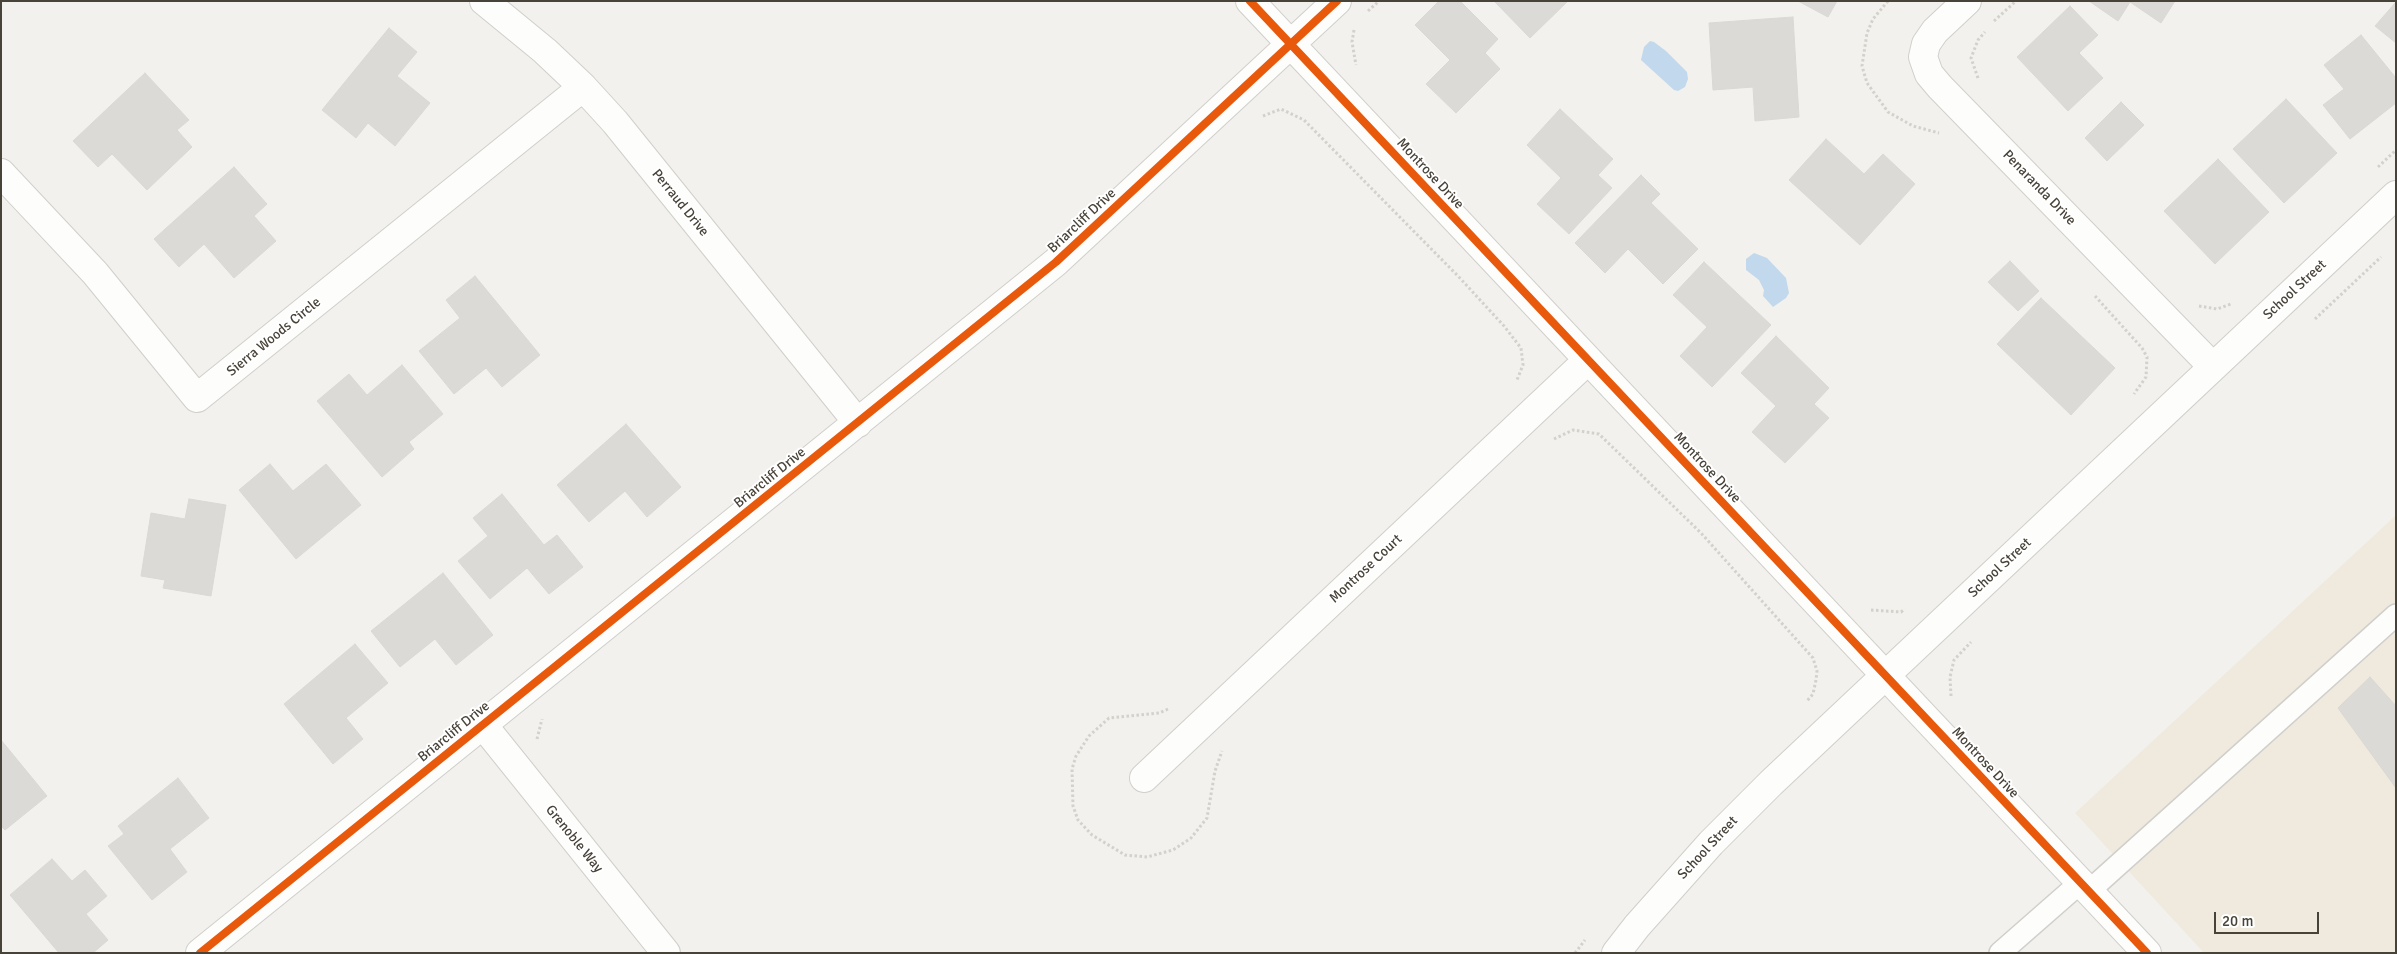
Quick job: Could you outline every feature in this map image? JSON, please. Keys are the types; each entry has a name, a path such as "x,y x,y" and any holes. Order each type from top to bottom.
{"street":[{"name":"Perraud Drive","path":"484,1 545,51 583,87 615,122 858,423"},
{"name":"Montrose Drive","path":"1250,1 2147,953"},
{"name":"Briarcliff Drive","path":"200,953 1056,262 1337,1"},
{"name":"Penaranda Drive","path":"1967,1 1935,31 1926,44 1922,57 1929,74 2213,367"},
{"name":"Sierra Woods Circle","path":"1,173 95,273 197,398 583,87"},
{"name":"School Street","path":"1616,953 1637,926 1711,842 2396,195"},
{"name":"Montrose Court","path":"1144,778 1588,360"},
{"name":"Grenoble Way","path":"483,725 666,953"}],"lane":[{"path":"2000,953 2085,886 2396,615"}],"path":[{"path":"1888,1 1873,19 1867,33 1862,66 1866,83 1888,112 1913,126 1942,134"},
{"path":"1982,84 1974,71 1971,58 1978,40 2016,1"},
{"path":"1260,118 1281,109 1304,120 1458,276 1504,326 1521,348 1523,365 1514,387"},
{"path":"2314,320 2383,255"},
{"path":"2089,289 2142,348 2147,357 2146,377 2132,397"},
{"path":"2194,305 2217,309"},
{"path":"1552,440 1573,430 1599,434 1701,533 1813,658"},
{"path":"1864,608 1884,613 1901,612 1908,606"},
{"path":"1951,699 1950,677 1954,660 1973,640"},
{"path":"1172,708 1159,713 1109,718 1089,736 1076,756 1071,787 1073,806 1078,820 1092,835 1108,846 1125,855 1147,857 1173,850 1191,838 1207,818 1215,771 1221,752 1228,745"},
{"path":"538,747 537,739 544,712"}],"shaded area":[{"path":"2396,515 2396,953 2204,953 2075,813"}],"water":[{"path":"1650,41 1666,51 1687,72 1688,79 1685,87 1678,91 1674,90 1641,60 1644,47"},
{"path":"1754,253 1767,258 1786,278 1789,293 1786,298 1773,307 1763,296 1764,290 1759,280 1746,270 1746,259"}],"building":[{"path":"1439,1 1460,1 1498,39 1485,53 1500,69 1456,113 1426,84 1450,60 1415,25"},
{"path":"1494,1 1568,1 1530,38"},
{"path":"1798,1 1837,1 1828,17"},
{"path":"2089,1 2175,1 2161,23 2130,2 2118,21"},
{"path":"2396,2 2396,43 2375,26"},
{"path":"2070,6 2098,35 2079,53 2103,78 2068,111 2017,57"},
{"path":"1793,17 1799,117 1755,121 1753,87 1713,90 1709,23"},
{"path":"389,28 417,52 397,76 430,103 395,146 368,123 356,138 322,110"},
{"path":"2361,35 2396,78 2396,103 2350,139 2323,105 2344,89 2324,65"},
{"path":"145,73 189,120 177,130 192,147 147,190 112,154 98,167 73,141"},
{"path":"2286,99 2337,153 2284,203 2233,149"},
{"path":"2121,102 2144,125 2107,161 2085,138"},
{"path":"1560,109 1613,159 1598,175 1612,188 1569,234 1537,204 1561,178 1527,145"},
{"path":"1826,139 1864,174 1883,154 1915,184 1860,245 1789,180"},
{"path":"2218,159 2269,212 2215,264 2164,211"},
{"path":"234,167 267,204 254,216 276,241 234,278 204,244 179,267 154,239"},
{"path":"1641,175 1660,194 1651,203 1698,249 1663,284 1628,249 1605,273 1575,243"},
{"path":"2010,261 2039,291 2018,311 1988,282"},
{"path":"1704,262 1771,325 1712,387 1680,356 1707,327 1673,295"},
{"path":"475,276 540,355 502,387 486,368 454,394 419,351 460,318 446,300"},
{"path":"2041,298 2115,368 2071,415 1997,344"},
{"path":"1776,336 1829,388 1814,404 1829,418 1785,463 1752,432 1776,406 1741,373"},
{"path":"402,365 443,414 409,442 414,449 382,477 317,401 349,374 367,395"},
{"path":"626,424 681,487 647,517 625,491 589,522 557,485"},
{"path":"270,464 293,491 326,464 361,505 296,559 239,490"},
{"path":"502,494 544,545 557,535 583,567 549,594 527,568 490,599 458,561 488,536 473,518"},
{"path":"189,499 226,505 211,596 163,588 165,580 141,576 151,513 185,519"},
{"path":"443,573 493,635 456,665 435,639 400,667 371,631"},
{"path":"355,644 388,683 346,718 363,739 333,764 284,704"},
{"path":"2370,677 2396,706 2396,788 2338,708"},
{"path":"1,740 47,796 5,830 1,826"},
{"path":"178,778 209,818 170,849 187,872 152,900 108,846 124,834 118,826"},
{"path":"52,859 72,881 85,870 107,896 86,914 108,940 93,953 59,953 10,895"}],"cycle path":[{"path":"1250,1 2147,953"},
{"path":"200,953 1056,262 1337,1"}]}
